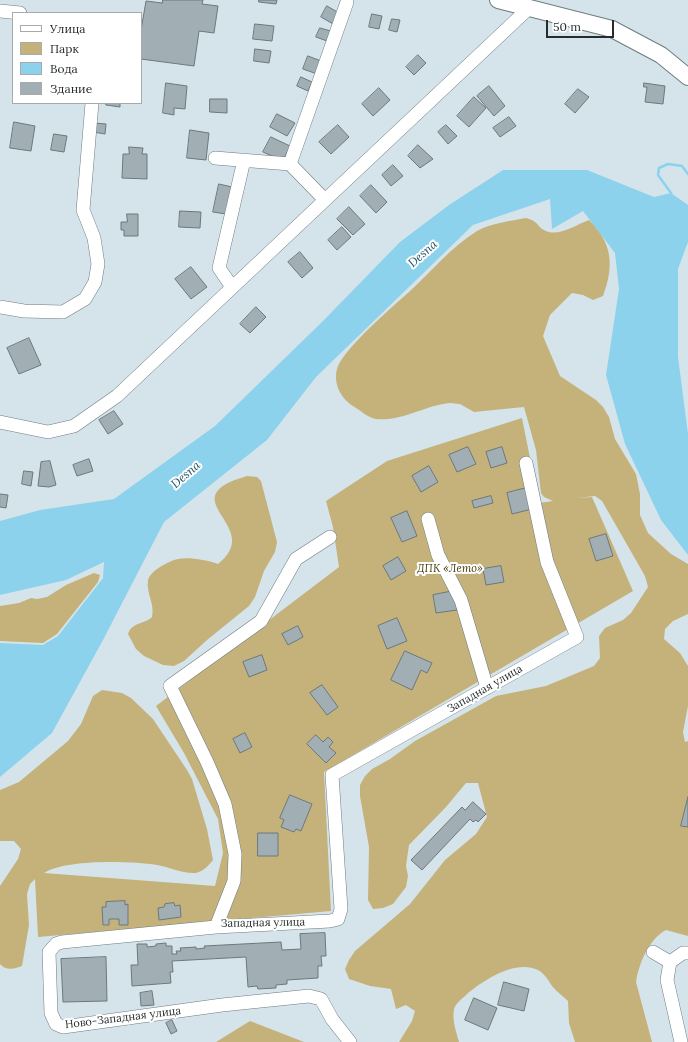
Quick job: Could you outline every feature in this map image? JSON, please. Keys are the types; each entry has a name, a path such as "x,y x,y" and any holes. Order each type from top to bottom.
{"main road":[{"path":"498,0 612,29 687,72"}],"street":[{"path":"290,164 347,2"},
{"path":"0,422 48,432 74,426 117,396 529,8"},
{"path":"0,11 12,12"},
{"path":"0,307 24,311 63,312 85,299 95,282 98,264 94,238 83,210 92,104"},
{"path":"215,158 290,164 325,200"},
{"path":"232,287 219,268 244,160"},
{"name":"Западная улица","path":"330,537 296,559 261,621 170,686 225,804 233,847 234,881 216,927 330,921 338,919 341,909 332,775 577,637 547,562 526,463"},
{"path":"428,519 438,555 461,600 487,688"},
{"name":"Ново-Западная улица","path":"216,927 56,944 49,952 53,1020 56,1024 63,1027 222,1005 309,996 321,999 347,1039"},
{"path":"653,952 670,962"},
{"path":"681,1042 667,980 670,962 683,953 688,953"}],"green space":[{"name":"ДПК «Лето»","path":"526,218 536,222 544,230 555,233 561,232 589,220 603,238 607,247 610,265 607,285 603,296 593,300 583,295 572,293 550,315 543,336 560,376 596,400 603,407 609,417 615,439 636,474 640,494 640,515 648,533 671,554 688,564 688,614 673,621 665,629 664,639 680,653 688,666 688,706 683,732 685,742 688,741 688,936 666,930 650,945 642,960 636,982 652,1042 575,1042 569,1023 568,1001 538,970 529,967 519,967 509,969 490,978 473,989 458,1003 454,1009 454,1017 459,1042 399,1042 412,1021 415,1011 406,1005 396,1009 391,989 370,986 349,979 345,969 355,951 410,904 445,860 476,834 487,817 478,783 466,783 446,807 409,845 406,866 408,876 406,887 393,904 383,908 373,909 368,900 369,847 360,796 360,785 365,776 372,769 390,759 415,741 496,696 546,686 594,666 600,658 599,636 605,628 623,620 631,613 648,587 645,576 602,501 595,496 577,498 592,497 633,591 324,772 331,911 38,937 35,879 30,884 27,894 29,925 22,966 10,969 2,966 0,964 0,886 18,859 21,849 14,841 0,841 0,790 19,782 68,741 81,724 93,696 102,690 122,693 131,698 153,719 192,779 207,829 213,860 204,870 196,873 157,865 99,862 67,865 54,868 44,873 215,886 223,853 218,819 184,753 156,706 339,567 333,527 326,501 387,461 522,418 539,503 553,501 544,497 541,493 536,450 524,407 474,412 460,404 450,403 441,404 395,418 376,419 364,414 348,403 338,389 336,377 338,366 359,338 458,244 477,231 488,226"},
{"path":"247,476 257,477 261,481 277,542 275,552 264,571 255,597 249,606 184,661 174,666 163,665 144,656 136,649 128,634 132,627 152,617 153,612 148,589 148,580 150,576 161,566 178,559 198,559 218,564 230,550 232,537 216,504 216,494 225,485"},
{"path":"94,573 100,575 98,582 57,634 43,643 0,641 0,606 19,603 31,598 37,599 47,597 66,585"},
{"path":"250,1021 304,1042 216,1042"}],"water":[{"name":"Desna","path":"503,170 587,170 654,197 671,193 688,205 688,242 678,269 678,357 688,434 688,555 661,520 625,444 606,375 619,289 615,253 583,211 552,229 550,199 473,225 316,377 267,440 164,522 103,640 52,733 0,777 0,643 43,645 58,636 103,578 104,562 66,580 0,595 0,521 40,510 114,499 215,426 323,321 400,242 449,205"}],"building":[{"path":"163,0 203,0 202,4 218,6 214,33 199,31 194,66 142,59 142,24 146,1 162,3"},
{"path":"259,0 277,0 276,4 259,2"},
{"path":"327,6 339,13 333,24 321,17"},
{"path":"372,14 382,16 379,29 369,27"},
{"path":"392,19 400,20 397,32 389,30"},
{"path":"255,24 274,26 272,41 253,39"},
{"path":"320,28 331,31 327,41 316,37"},
{"path":"255,49 271,51 269,63 254,61"},
{"path":"418,55 426,63 414,75 406,67"},
{"path":"308,56 321,61 317,74 303,69"},
{"path":"301,77 312,82 308,91 297,86"},
{"path":"166,83 187,86 185,109 174,108 174,115 163,113"},
{"path":"644,83 665,86 663,104 645,102 647,87 644,87"},
{"path":"489,86 505,106 494,116 477,96"},
{"path":"379,88 390,100 373,116 362,104"},
{"path":"578,89 589,97 575,113 565,104"},
{"path":"474,97 486,108 469,127 457,116"},
{"path":"210,99 227,99 227,113 210,112"},
{"path":"120,104 120,107 106,105"},
{"path":"277,114 295,123 287,136 270,127"},
{"path":"509,117 516,126 500,137 493,128"},
{"path":"14,122 35,126 31,151 10,148"},
{"path":"94,123 106,124 105,134 93,132"},
{"path":"338,125 349,137 331,154 319,142"},
{"path":"446,125 457,136 448,144 438,132"},
{"path":"190,130 209,133 206,160 187,158"},
{"path":"54,134 67,136 64,152 51,150"},
{"path":"271,137 290,146 283,161 263,152"},
{"path":"418,145 433,159 420,168 408,156"},
{"path":"129,147 143,148 142,154 147,154 147,179 122,178 123,154 129,154"},
{"path":"393,165 403,176 391,186 382,175"},
{"path":"219,184 232,187 226,214 213,212"},
{"path":"371,185 387,202 376,213 360,196"},
{"path":"349,207 365,224 353,235 337,219"},
{"path":"180,211 201,212 200,228 179,227"},
{"path":"127,214 138,214 138,236 124,236 124,230 121,230 121,222 127,222"},
{"path":"342,227 351,237 337,250 328,240"},
{"path":"300,252 313,268 302,278 288,262"},
{"path":"191,267 207,287 191,299 175,279"},
{"path":"256,307 266,317 250,333 240,324"},
{"path":"29,338 41,365 19,374 7,348"},
{"path":"114,411 123,424 108,434 99,420"},
{"path":"468,447 476,464 457,472 449,455"},
{"path":"502,447 507,463 491,468 486,452"},
{"path":"89,459 93,471 77,476 73,465"},
{"path":"50,461 56,485 49,487 38,486 41,462"},
{"path":"429,466 438,482 421,492 412,476"},
{"path":"24,471 33,472 31,486 22,484"},
{"path":"530,487 536,508 512,514 507,493"},
{"path":"0,494 8,495 6,508 0,507"},
{"path":"491,496 493,503 474,508 472,501"},
{"path":"407,511 417,536 402,542 391,518"},
{"path":"606,534 613,556 596,561 589,539"},
{"path":"398,557 406,571 391,580 383,566"},
{"path":"501,566 504,582 486,585 483,569"},
{"path":"454,591 457,610 436,613 433,595"},
{"path":"397,618 407,641 387,649 378,626"},
{"path":"298,626 303,637 288,645 282,634"},
{"path":"405,651 432,663 427,673 421,670 412,690 391,680"},
{"path":"262,655 267,670 249,677 243,662"},
{"path":"322,685 338,707 327,715 310,693"},
{"path":"245,733 252,747 240,753 233,739"},
{"path":"316,735 323,742 328,737 333,742 329,747 336,753 326,763 307,744"},
{"path":"290,795 312,804 301,831 296,829 294,832 281,827 284,820 280,818"},
{"path":"688,797 688,827 681,826"},
{"path":"473,802 486,814 478,822 476,820 473,822 470,819 422,870 411,860 462,807 465,810"},
{"path":"258,833 278,833 278,856 258,856"},
{"path":"125,901 125,905 128,904 128,925 119,925 119,919 109,919 109,925 103,925 102,907 106,907 106,902"},
{"path":"174,903 175,906 180,905 181,917 159,920 158,908 164,907 165,904"},
{"path":"325,933 326,956 321,956 322,966 318,966 318,978 287,980 287,984 276,985 276,988 258,989 257,986 248,987 246,957 172,961 173,972 170,972 171,983 132,986 131,965 138,965 137,944 147,944 147,947 166,943 166,946 172,946 172,954 177,954 176,951 181,951 180,948 196,947 196,949 205,948 204,946 281,942 282,950 301,949 300,934"},
{"path":"106,957 107,1001 63,1002 61,959"},
{"path":"504,982 529,989 524,1011 498,1005"},
{"path":"152,991 154,1005 141,1006 140,993"},
{"path":"474,998 497,1008 488,1030 465,1020"},
{"path":"172,1020 177,1031 171,1034 166,1023"}],"waterway":[{"path":"671,196 671,193 658,175 659,168 668,164 682,166 688,174"}]}
